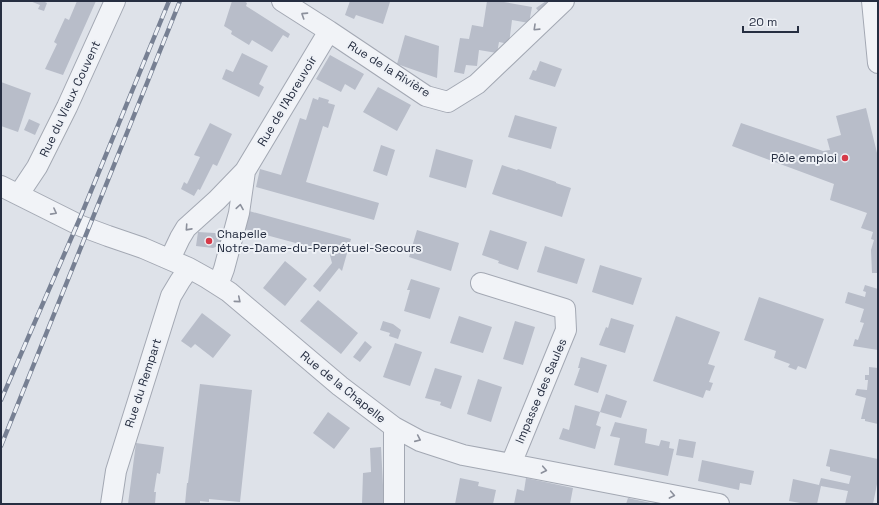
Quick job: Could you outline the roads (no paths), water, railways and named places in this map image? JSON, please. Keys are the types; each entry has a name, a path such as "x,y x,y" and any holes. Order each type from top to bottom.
{"street":[{"name":"Rue du Vieux Couvent","path":"7,193 37,167 67,107 115,1"},
{"name":"Rue de la Rivière","path":"282,1 330,31 426,96 448,102 477,84 564,1"},
{"path":"872,1 878,63"},
{"name":"Rue de l'Abreuvoir","path":"170,259 186,228 217,200 245,171 330,31"},
{"name":"Rue de l'Abreuvoir","path":"218,285 224,269 239,213 245,171"},
{"name":"Rue de la Chapelle","path":"7,193 81,226 170,259 218,285 229,292 340,386 394,427 420,440 464,455 719,504"},
{"name":"Rue du Rempart","path":"111,504 116,471 171,296 189,268"},
{"name":"Impasse des Saules","path":"481,283 565,309 566,330 511,464"},
{"path":"394,427 394,504"}],"railway":[{"path":"1,400 80,218 169,1"},
{"path":"1,446 180,1"}],"place":[{"name":"Pôle emploi","path":"845,158"},
{"name":"Chapelle Notre-Dame-du-Perpétuel-Secours","path":"209,241"}]}
